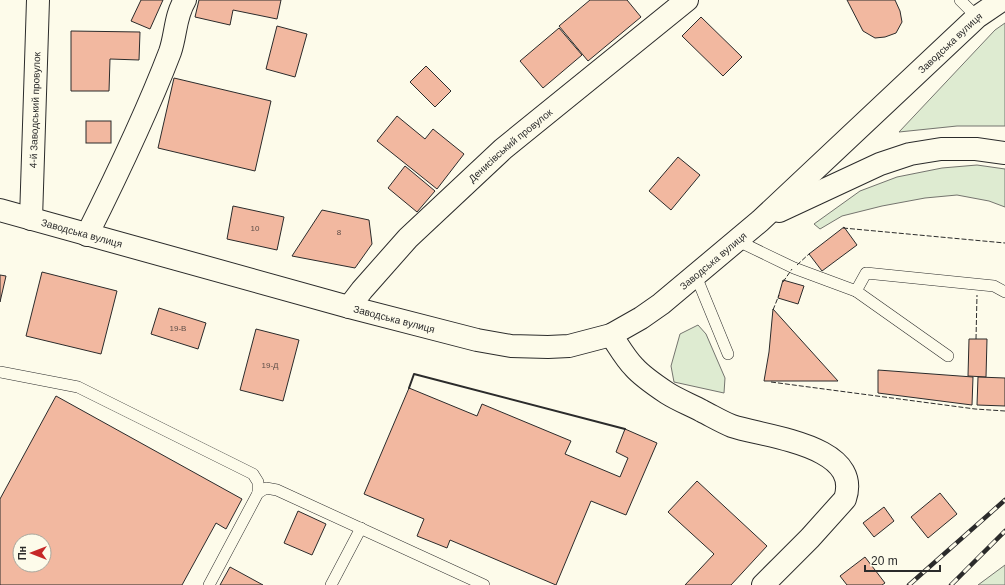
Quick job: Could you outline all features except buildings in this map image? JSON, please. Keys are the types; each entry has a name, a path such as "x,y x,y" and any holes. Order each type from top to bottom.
{"main road":[{"name":"4-й Заводський провулок","path":"30,220 38,0"},
{"path":"87,235 120,170 168,58 180,9 185,0"},
{"name":"Денисівський провулок","path":"350,307 362,290 408,238 503,149 687,0"},
{"name":"Заводська вулиця","path":"0,210 30,220 477,340 512,346 568,346 611,335 641,318 661,304 760,221 977,17 1002,0"},
{"name":"Заводська вулиця","path":"760,221 880,164 910,154 941,149 976,149 1005,153"},
{"path":"611,335 634,367 668,393 731,426 786,439 816,450 828,456 844,471 847,484 845,499 810,538 763,585"}],"lane":[{"path":"960,0 977,17"},
{"path":"736,240 794,268 856,291 948,356"},
{"path":"856,291 866,273 994,286 1005,292"},
{"path":"696,276 728,354"},
{"path":"0,372 78,387 253,474 258,482 258,492 210,585"},
{"path":"258,492 266,488 278,490 484,585"},
{"path":"331,585 361,528"}],"green space":[{"path":"1005,23 1005,126 957,126 899,132 995,30"},
{"path":"977,165 1005,169 1005,207 989,201 957,195 925,198 882,206 842,216 820,229 814,224 860,191 897,177 942,168"},
{"path":"698,325 706,334 725,378 724,393 674,382 671,366 680,334"},
{"path":"1005,565 1005,585 978,585"}],"railway":[{"path":"909,585 1005,500"},
{"path":"951,585 1005,531"}],"fence":[{"path":"843,228 1005,243"},
{"path":"797,265 810,253"},
{"path":"783,282 792,269"},
{"path":"773,310 779,295"},
{"path":"976,339 977,295"},
{"path":"771,382 975,409 1005,411"}],"wall":[{"path":"409,388 414,374 625,429"}]}
